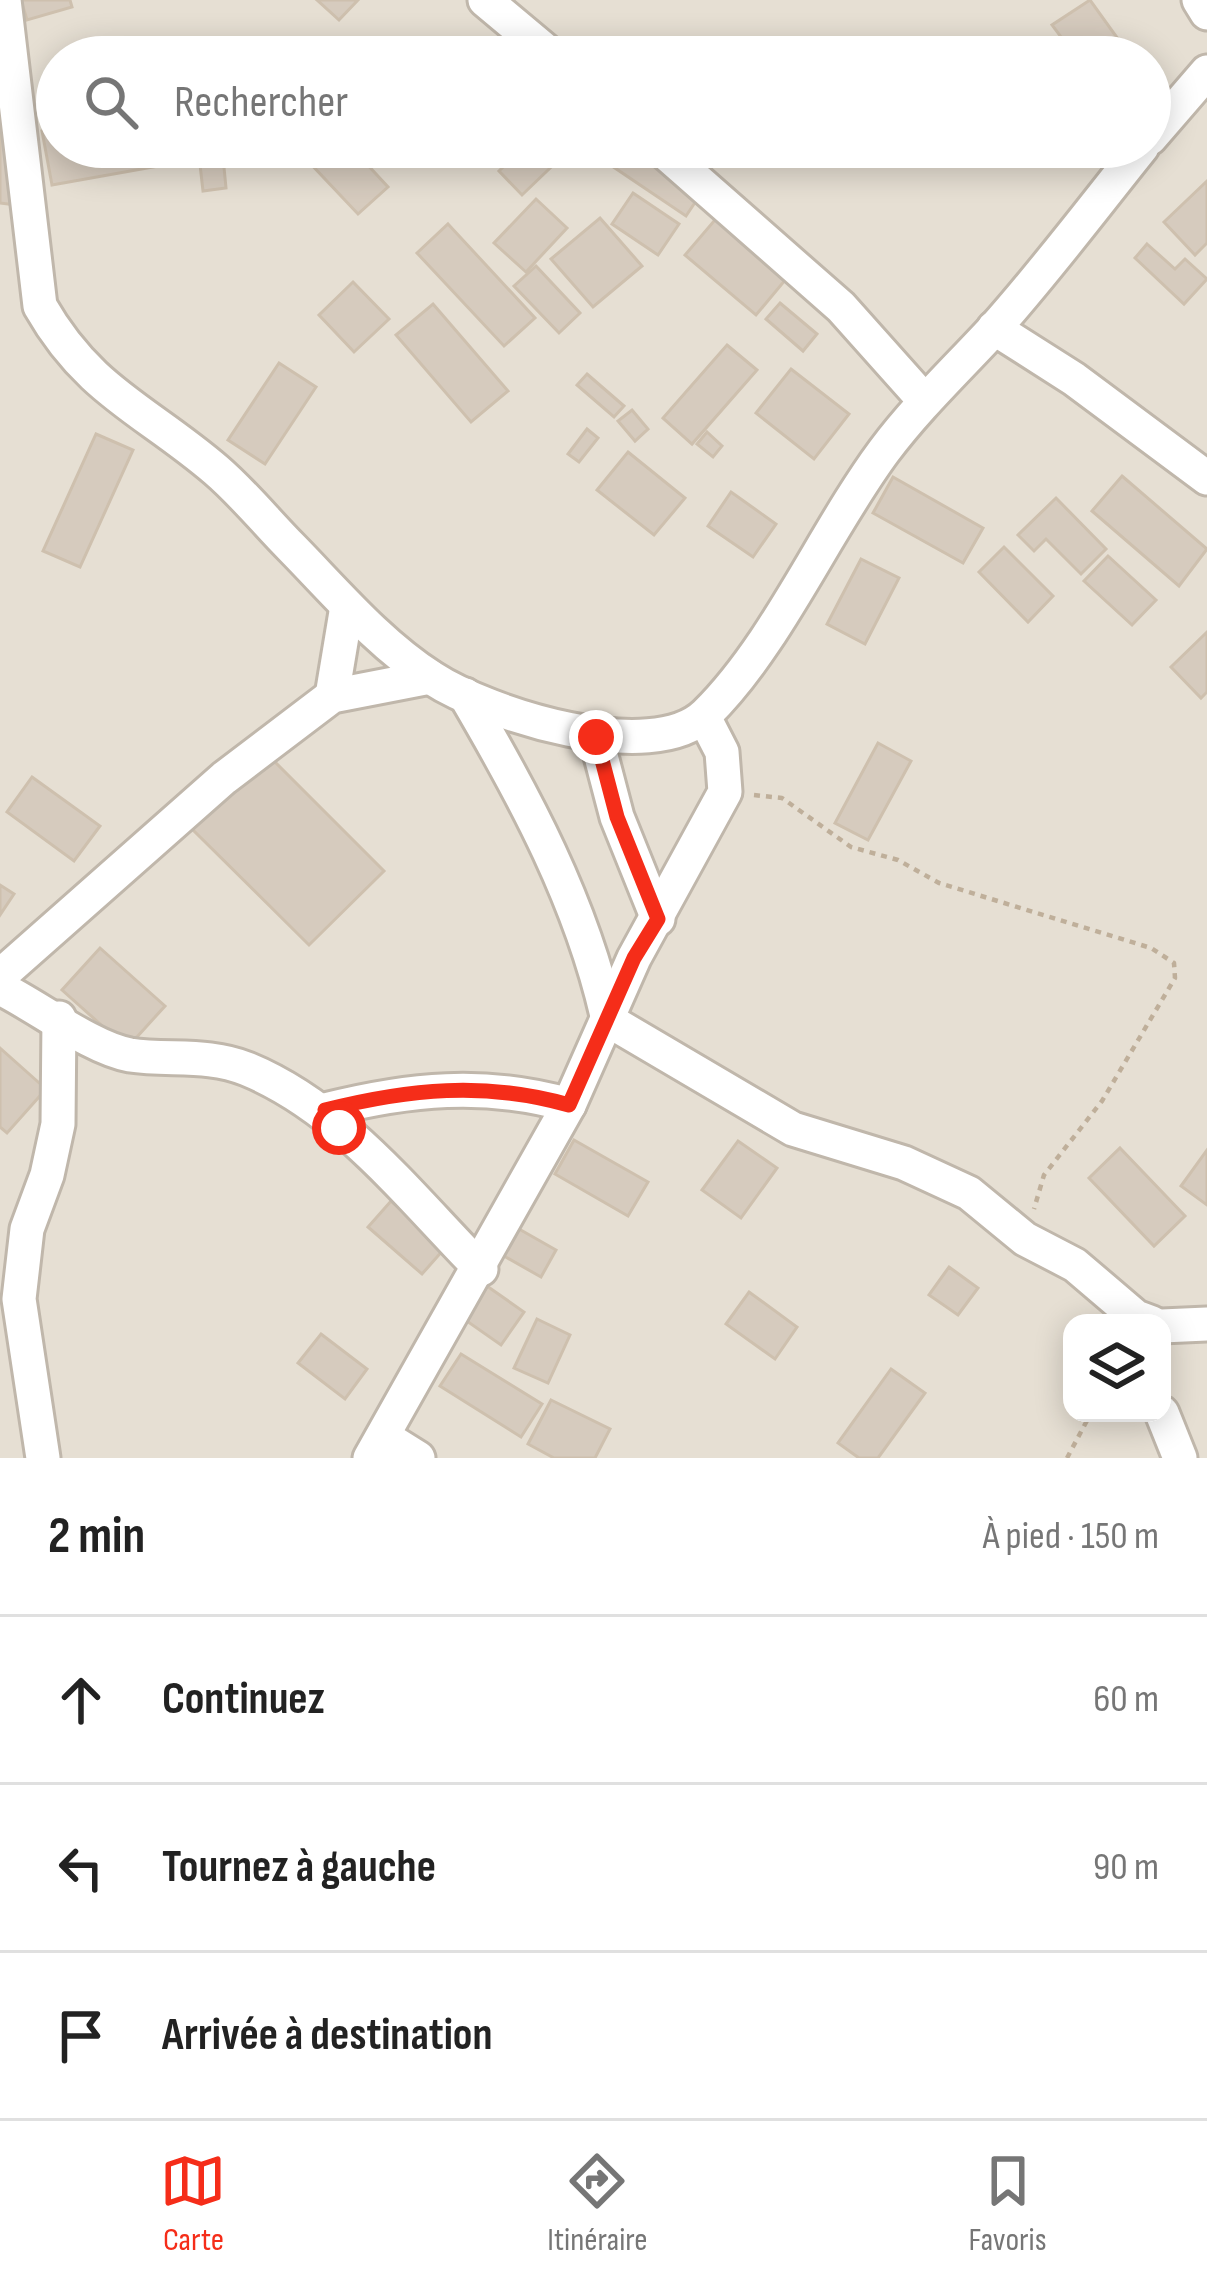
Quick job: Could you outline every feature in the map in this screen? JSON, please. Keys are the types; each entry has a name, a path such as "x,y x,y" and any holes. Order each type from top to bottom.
{"street":[{"path":"485,0 529,36"},
{"path":"1199,0 1207,13"},
{"path":"3,20 40,305 64,349 93,380 217,471 347,606 430,677 465,695 596,737 654,735 704,717 924,400 994,328 1125,168"},
{"path":"1171,114 1207,72"},
{"path":"683,168 841,307 924,400"},
{"path":"994,328 1074,379 1207,478"},
{"path":"332,695 347,606"},
{"path":"0,976 135,853 332,695 430,677"},
{"path":"465,695 558,871 594,958 608,1020 793,1130 940,1178 969,1193 1025,1239 1075,1265 1137,1314"},
{"path":"418,1458 378,1448 569,1105 634,958 725,792 722,752 704,717"},
{"path":"596,737 617,817 658,919"},
{"path":"0,988 103,1046 129,1054 191,1055 244,1068 325,1110 481,1270"},
{"path":"43,1458 19,1299 27,1229 47,1175 58,1124 58,1018"},
{"path":"325,1110 440,1087 536,1095 569,1105"},
{"path":"1171,1323 1207,1324"},
{"path":"1166,1422 1180,1458"}],"path":[{"path":"725,792 782,799 850,847 898,860 939,884 1151,948 1174,963 1175,978 1102,1102 1044,1175 1025,1239"},
{"path":"1067,1458 1086,1422"}],"shaded area":[{"path":"0,0 1207,0 1207,1458 0,1458"}],"building":[{"path":"21,0 70,0 72,7 27,20"},
{"path":"317,0 358,0 339,20"},
{"path":"1090,0 1116,36 1060,36 1052,25"},
{"path":"3,120 16,205 0,203"},
{"path":"49,168 147,168 52,185"},
{"path":"200,168 224,168 226,188 203,191"},
{"path":"315,168 370,168 388,187 358,214"},
{"path":"502,168 550,168 522,195 499,171"},
{"path":"615,168 667,168 702,192 686,216"},
{"path":"1207,181 1207,243 1195,255 1164,222"},
{"path":"633,193 679,224 658,255 612,224"},
{"path":"536,199 567,228 526,272 494,243"},
{"path":"720,214 791,273 756,315 685,255"},
{"path":"600,218 642,266 593,307 551,259"},
{"path":"448,224 535,318 504,346 417,253"},
{"path":"1147,244 1175,269 1185,259 1207,279 1184,304 1135,258"},
{"path":"536,266 580,313 559,333 514,286"},
{"path":"353,282 389,319 354,352 319,315"},
{"path":"780,303 817,334 803,351 766,319"},
{"path":"433,304 508,391 471,422 396,335"},
{"path":"727,345 757,370 692,444 663,418"},
{"path":"279,363 316,387 265,464 228,440"},
{"path":"791,369 849,414 814,459 756,413"},
{"path":"587,374 624,406 614,417 577,385"},
{"path":"632,410 648,429 635,441 618,421"},
{"path":"587,429 598,438 579,462 568,454"},
{"path":"707,432 722,446 713,457 697,444"},
{"path":"96,434 133,450 80,567 43,551"},
{"path":"628,452 685,498 654,535 597,490"},
{"path":"1122,476 1207,549 1179,586 1092,511"},
{"path":"893,477 983,528 963,563 873,513"},
{"path":"731,492 776,524 753,557 708,526"},
{"path":"1056,498 1106,549 1081,574 1046,539 1034,551 1018,535"},
{"path":"1004,547 1053,596 1028,622 979,572"},
{"path":"1108,556 1156,600 1132,625 1084,581"},
{"path":"861,559 899,578 865,644 827,624"},
{"path":"1207,632 1207,692 1201,698 1171,667"},
{"path":"878,743 911,761 868,840 835,823"},
{"path":"266,753 384,871 309,945 191,828"},
{"path":"32,777 100,826 74,861 7,812"},
{"path":"0,885 14,894 0,915"},
{"path":"100,948 165,1006 127,1048 62,990"},
{"path":"0,1048 46,1089 7,1133 0,1127"},
{"path":"574,1140 648,1182 628,1216 555,1174"},
{"path":"738,1141 777,1168 741,1218 702,1190"},
{"path":"1120,1148 1185,1216 1154,1246 1089,1178"},
{"path":"1207,1150 1207,1205 1181,1186"},
{"path":"391,1201 445,1248 422,1274 368,1227"},
{"path":"519,1229 556,1250 541,1277 504,1256"},
{"path":"949,1267 978,1288 958,1315 929,1295"},
{"path":"484,1284 524,1312 501,1345 461,1317"},
{"path":"749,1292 797,1327 775,1359 726,1324"},
{"path":"537,1319 570,1335 548,1383 514,1368"},
{"path":"321,1334 367,1369 345,1399 298,1363"},
{"path":"461,1354 542,1404 521,1437 440,1386"},
{"path":"891,1369 925,1393 878,1458 859,1458 838,1443"},
{"path":"551,1400 610,1429 595,1458 554,1458 528,1444"}],"route":[{"path":"339,1128 325,1110 440,1087 536,1095 569,1105 634,958 658,919 617,817 596,737"}]}
